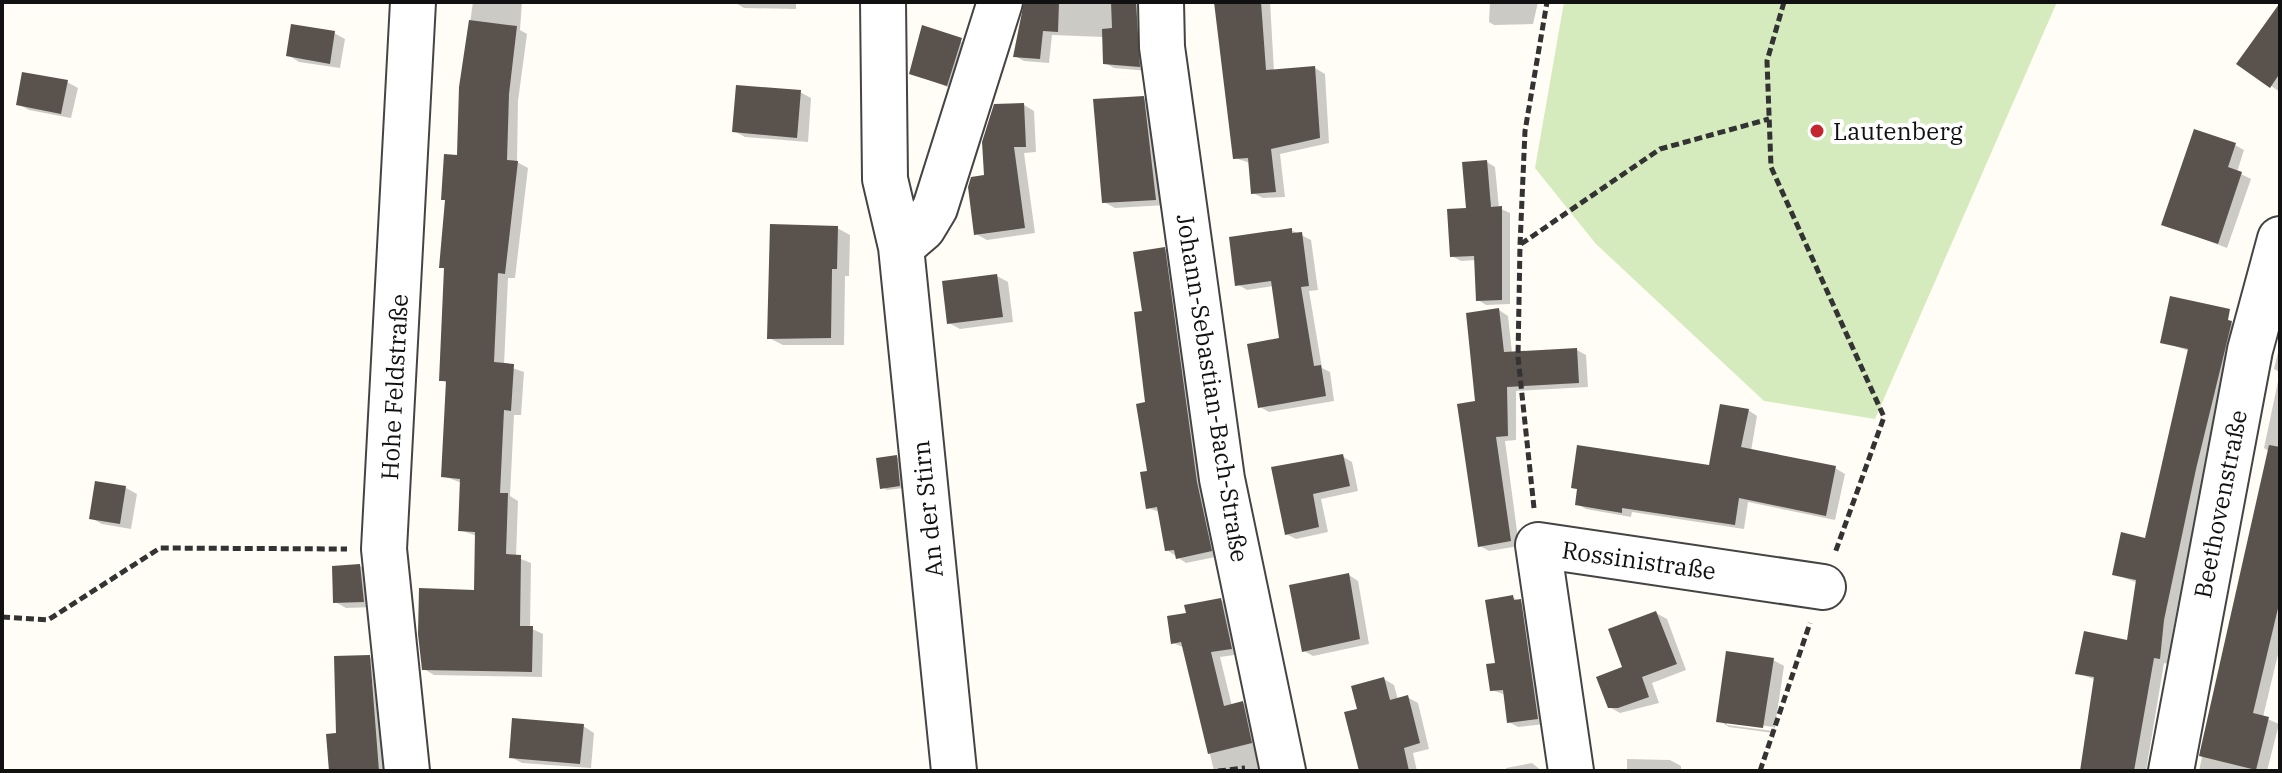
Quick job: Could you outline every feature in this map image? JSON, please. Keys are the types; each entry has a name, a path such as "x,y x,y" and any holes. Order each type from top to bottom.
{"street":[{"name":"Hohe Feldstraße","path":"407,771 384,549 413,2"},
{"name":"An der Stirn","path":"883,2 885,179 901,247 954,771"},
{"path":"901,247 923,228 935,208 1000,2"},
{"name":"Johann-Sebastian-Bach-Straße","path":"1161,2 1162,47 1222,479 1283,771"},
{"name":"Beethovenstraße","path":"2171,771 2250,350 2280,239"},
{"name":"Rossinistraße","path":"1571,771 1538,545 1823,587"}],"path":[{"path":"1538,545 1518,357 1525,131 1547,2"},
{"path":"1760,771 1884,417 1771,167 1767,61 1784,2"},
{"path":"1520,245 1660,149 1769,119"},
{"path":"2,617 48,620 160,548 384,549"},
{"path":"1218,771 1230,769"}],"green space":[{"path":"1564,2 2057,2 1875,419 1764,401 1596,244 1535,168"}],"building":[{"path":"1024,2 1059,2 1058,32 1043,31 1040,59 1013,57"},
{"path":"1111,2 1136,2 1140,67 1103,64 1102,29 1112,28"},
{"path":"1214,2 1261,2 1266,70 1315,66 1320,138 1271,149 1276,192 1251,194 1248,158 1233,159"},
{"path":"2280,3 2280,73 2270,88 2236,64"},
{"path":"469,20 517,26 509,94 507,160 518,161 505,274 498,273 494,362 514,364 511,411 504,410 500,493 508,493 506,554 521,555 520,626 533,626 532,672 422,670 418,634 419,588 474,590 475,532 458,531 460,479 441,477 446,381 439,381 444,268 439,268 445,200 441,200 444,154 457,155 459,87"},
{"path":"291,24 335,31 330,64 286,56"},
{"path":"922,25 962,38 947,86 909,74"},
{"path":"22,72 68,80 61,114 16,105"},
{"path":"736,85 801,90 797,138 732,132"},
{"path":"1144,96 1156,200 1102,203 1093,99"},
{"path":"1024,103 1026,147 1014,147 1025,228 974,235 968,187 971,177 984,175 982,142 994,104"},
{"path":"2194,129 2236,143 2228,167 2242,172 2218,244 2161,225"},
{"path":"1487,160 1491,207 1502,206 1502,300 1476,301 1474,256 1450,257 1447,209 1466,208 1462,162"},
{"path":"770,224 838,226 837,269 832,269 831,338 767,339"},
{"path":"1292,228 1292,233 1302,232 1309,286 1301,287 1314,366 1321,365 1326,396 1258,408 1247,344 1279,338 1271,281 1235,286 1229,237"},
{"path":"1165,247 1197,482 1212,551 1176,559 1174,550 1165,551 1157,507 1146,509 1140,472 1147,471 1136,404 1145,402 1134,312 1142,311 1133,252"},
{"path":"997,274 1003,317 947,324 942,281"},
{"path":"2170,296 2230,309 2228,320 2232,321 2196,469 2164,620 2160,659 2154,658 2134,771 2080,771 2094,677 2075,674 2084,631 2127,640 2136,580 2112,575 2121,532 2145,538 2188,349 2160,343"},
{"path":"1499,308 1504,352 1577,348 1579,383 1507,387 1508,436 1496,437 1511,541 1478,547 1457,404 1475,401 1466,313"},
{"path":"1720,404 1749,409 1741,447 1836,466 1826,516 1739,498 1735,525 1622,508 1622,513 1575,505 1577,489 1571,488 1577,445 1709,465"},
{"path":"2269,445 2280,447 2280,600 2253,713 2269,717 2256,770 2199,756"},
{"path":"1343,454 1350,486 1313,494 1319,527 1285,535 1271,467"},
{"path":"897,455 900,486 880,489 876,458"},
{"path":"95,481 126,486 120,524 89,519"},
{"path":"360,564 364,602 333,603 332,566"},
{"path":"1349,573 1360,639 1302,652 1289,585"},
{"path":"1513,595 1514,600 1521,599 1538,719 1507,723 1503,690 1490,691 1486,664 1495,663 1485,600"},
{"path":"1221,598 1232,649 1211,652 1224,706 1243,701 1252,743 1208,754 1181,642 1171,644 1167,616 1186,613 1184,605"},
{"path":"1656,611 1677,664 1642,677 1649,697 1618,708 1608,708 1596,677 1622,667 1608,629"},
{"path":"1726,651 1774,658 1763,728 1716,722"},
{"path":"370,655 379,771 329,771 326,734 336,733 334,656"},
{"path":"1384,677 1390,700 1408,695 1420,743 1404,748 1409,771 1359,771 1344,712 1357,709 1351,686"},
{"path":"512,718 584,724 580,764 509,758"}],"place":[{"name":"Lautenberg","path":"1817,131"}]}
